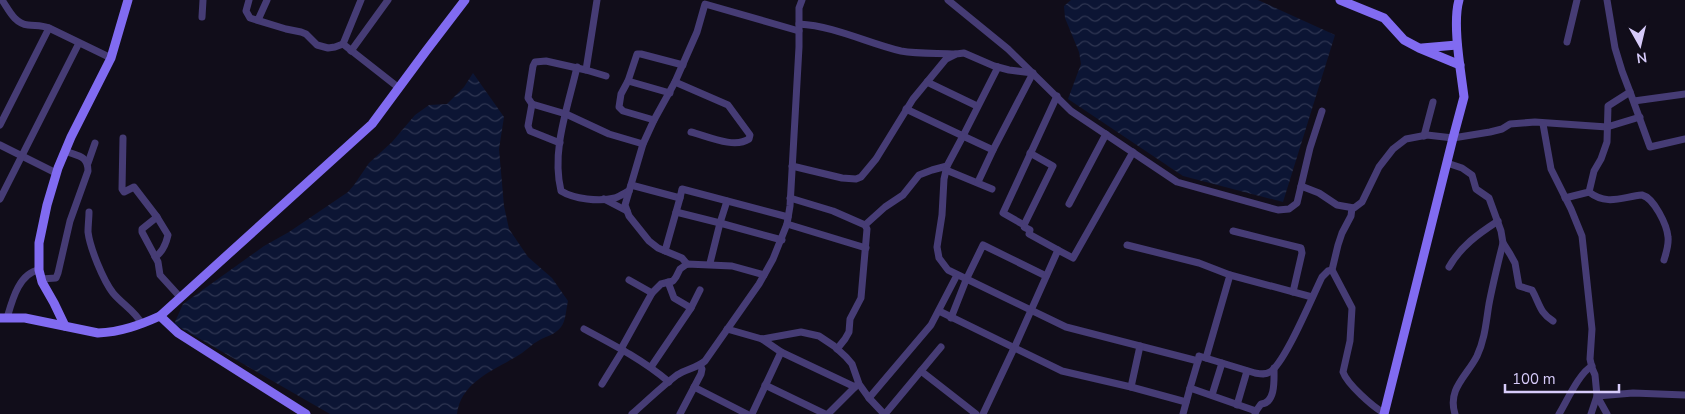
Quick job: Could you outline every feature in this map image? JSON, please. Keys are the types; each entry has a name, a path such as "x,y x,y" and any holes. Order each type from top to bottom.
{"main road":[{"path":"65,326 40,274 39,243 56,173 111,58 128,0"},
{"path":"3,318 26,318 98,333 122,331 160,316 372,124 465,0"},
{"path":"1340,0 1384,18 1404,40 1460,65"},
{"path":"1384,414 1464,97 1457,45 1457,6 1459,0"},
{"path":"1419,48 1457,45"},
{"path":"160,316 178,333 306,414"}],"street":[{"path":"2,0 14,18 19,22 49,28 111,58"},
{"path":"202,17 203,0"},
{"path":"249,0 246,11 248,15 258,20 306,34 318,45 328,48 343,44 361,0"},
{"path":"258,20 267,0"},
{"path":"351,51 388,0"},
{"path":"586,70 597,0"},
{"path":"632,414 669,382 691,368 700,365 713,351 764,275 782,240 790,198 799,8 802,0"},
{"path":"948,0 1008,49 1071,111 1177,182 1278,210 1289,209 1297,203 1310,148 1322,111"},
{"path":"1567,42 1577,0"},
{"path":"1607,0 1615,48 1622,72 1650,147 1685,138"},
{"path":"687,264 682,258 648,241 627,211 626,205 643,144 654,120 670,93 697,32 705,2 799,28 819,26 902,51 964,53 1009,70 1033,73"},
{"path":"0,125 49,28"},
{"path":"0,199 79,43"},
{"path":"343,44 399,88"},
{"path":"654,120 621,110 619,107 620,99 637,54 682,65"},
{"path":"792,166 842,178 856,179 861,177 876,159 906,109 946,59 956,54"},
{"path":"606,76 577,67 546,61 535,62 528,98 532,104 566,114 610,134 643,144"},
{"path":"998,66 947,168 944,179 937,247 939,258 948,270 966,280 1066,327 1198,361"},
{"path":"577,67 560,143 558,180 560,191 582,199 603,199 615,198 630,188 680,198"},
{"path":"978,182 992,150 1033,73"},
{"path":"628,81 670,93"},
{"path":"675,82 723,102 732,110 750,135 746,141 733,142 691,132"},
{"path":"927,82 978,106"},
{"path":"1589,192 1594,171 1601,159 1606,142 1608,106 1630,92"},
{"path":"1634,101 1685,94"},
{"path":"1057,96 1003,213 1024,225 1024,227 1030,230 1029,234 1073,258 1134,152"},
{"path":"1424,136 1433,102"},
{"path":"532,104 528,126 530,131 560,143"},
{"path":"906,109 992,150"},
{"path":"1301,186 1319,193 1336,206 1352,208 1362,202 1379,167 1392,149 1406,138 1424,136 1453,138 1490,132 1502,129 1510,124 1535,122 1607,127 1640,117"},
{"path":"1543,124 1550,169 1582,236 1592,329 1590,359 1595,375 1596,396 1592,414"},
{"path":"1069,204 1106,134"},
{"path":"123,138 122,189 124,192 134,187 168,235 163,249 155,257"},
{"path":"3,318 21,283 30,272 56,278 70,221 88,171 88,163 95,143"},
{"path":"0,145 56,173"},
{"path":"65,152 86,159 88,163"},
{"path":"1024,225 1053,166 1030,153"},
{"path":"1447,163 1462,168 1472,175 1476,189 1489,198 1503,237 1484,339 1471,366 1455,389 1453,400 1455,414"},
{"path":"866,225 885,207 903,195 919,175 932,170 947,168 992,189"},
{"path":"665,251 682,190 727,201 866,248"},
{"path":"1565,198 1589,192 1604,200 1622,199 1642,194 1650,199 1668,235 1664,260"},
{"path":"790,198 833,211 866,225"},
{"path":"603,199 627,211"},
{"path":"710,264 727,201"},
{"path":"1352,208 1351,216 1338,245 1332,270 1352,308 1350,340 1343,368 1344,376 1371,405 1384,414"},
{"path":"89,212 88,232 106,281 113,293 138,316 142,324"},
{"path":"676,212 782,240"},
{"path":"157,217 142,229 142,232 158,262 160,275 180,297"},
{"path":"1449,267 1454,258 1472,238 1498,221"},
{"path":"837,348 845,339 850,319 861,298 866,248 866,225"},
{"path":"1233,231 1301,248 1302,254 1293,292"},
{"path":"1503,243 1515,263 1519,286 1532,290 1538,306 1553,321"},
{"path":"951,318 966,280 983,245 1046,276"},
{"path":"1127,245 1312,297"},
{"path":"983,414 1058,250"},
{"path":"602,384 652,293 661,284 673,281 680,269 687,264 732,266 764,275"},
{"path":"1183,414 1199,356 1262,375 1269,373 1288,346 1322,277 1332,270"},
{"path":"869,398 931,325 957,275"},
{"path":"1206,358 1230,275"},
{"path":"629,280 652,293"},
{"path":"668,282 674,298 691,308"},
{"path":"650,367 691,308 700,290"},
{"path":"939,311 1062,371 1186,402"},
{"path":"584,329 650,367 669,382"},
{"path":"727,329 762,339 781,352 857,386 885,414 941,346"},
{"path":"762,339 793,333 809,333 819,336 837,348 852,364 857,386"},
{"path":"1131,387 1140,346"},
{"path":"752,414 781,352"},
{"path":"1212,395 1222,363"},
{"path":"680,414 701,374 702,369 700,365"},
{"path":"1559,414 1581,376 1586,369 1592,366"},
{"path":"1190,388 1256,412 1261,404 1265,404 1272,395 1274,368"},
{"path":"922,371 976,414"},
{"path":"1237,405 1247,371"},
{"path":"766,385 827,414 857,386"},
{"path":"694,387 747,414"},
{"path":"1596,396 1633,393 1685,395"},
{"path":"1596,396 1607,414"}],"water":[{"path":"1071,0 1258,0 1335,35 1283,202 1183,176 1068,99 1081,64 1079,52 1065,18 1064,6"},
{"path":"473,73 504,117 499,149 504,206 509,229 528,257 552,278 568,301 564,322 559,330 536,342 473,384 465,392 457,414 330,414 174,324 183,304 264,246 289,232 348,192 369,163 392,142 415,115 429,105 447,104 464,87"}]}
